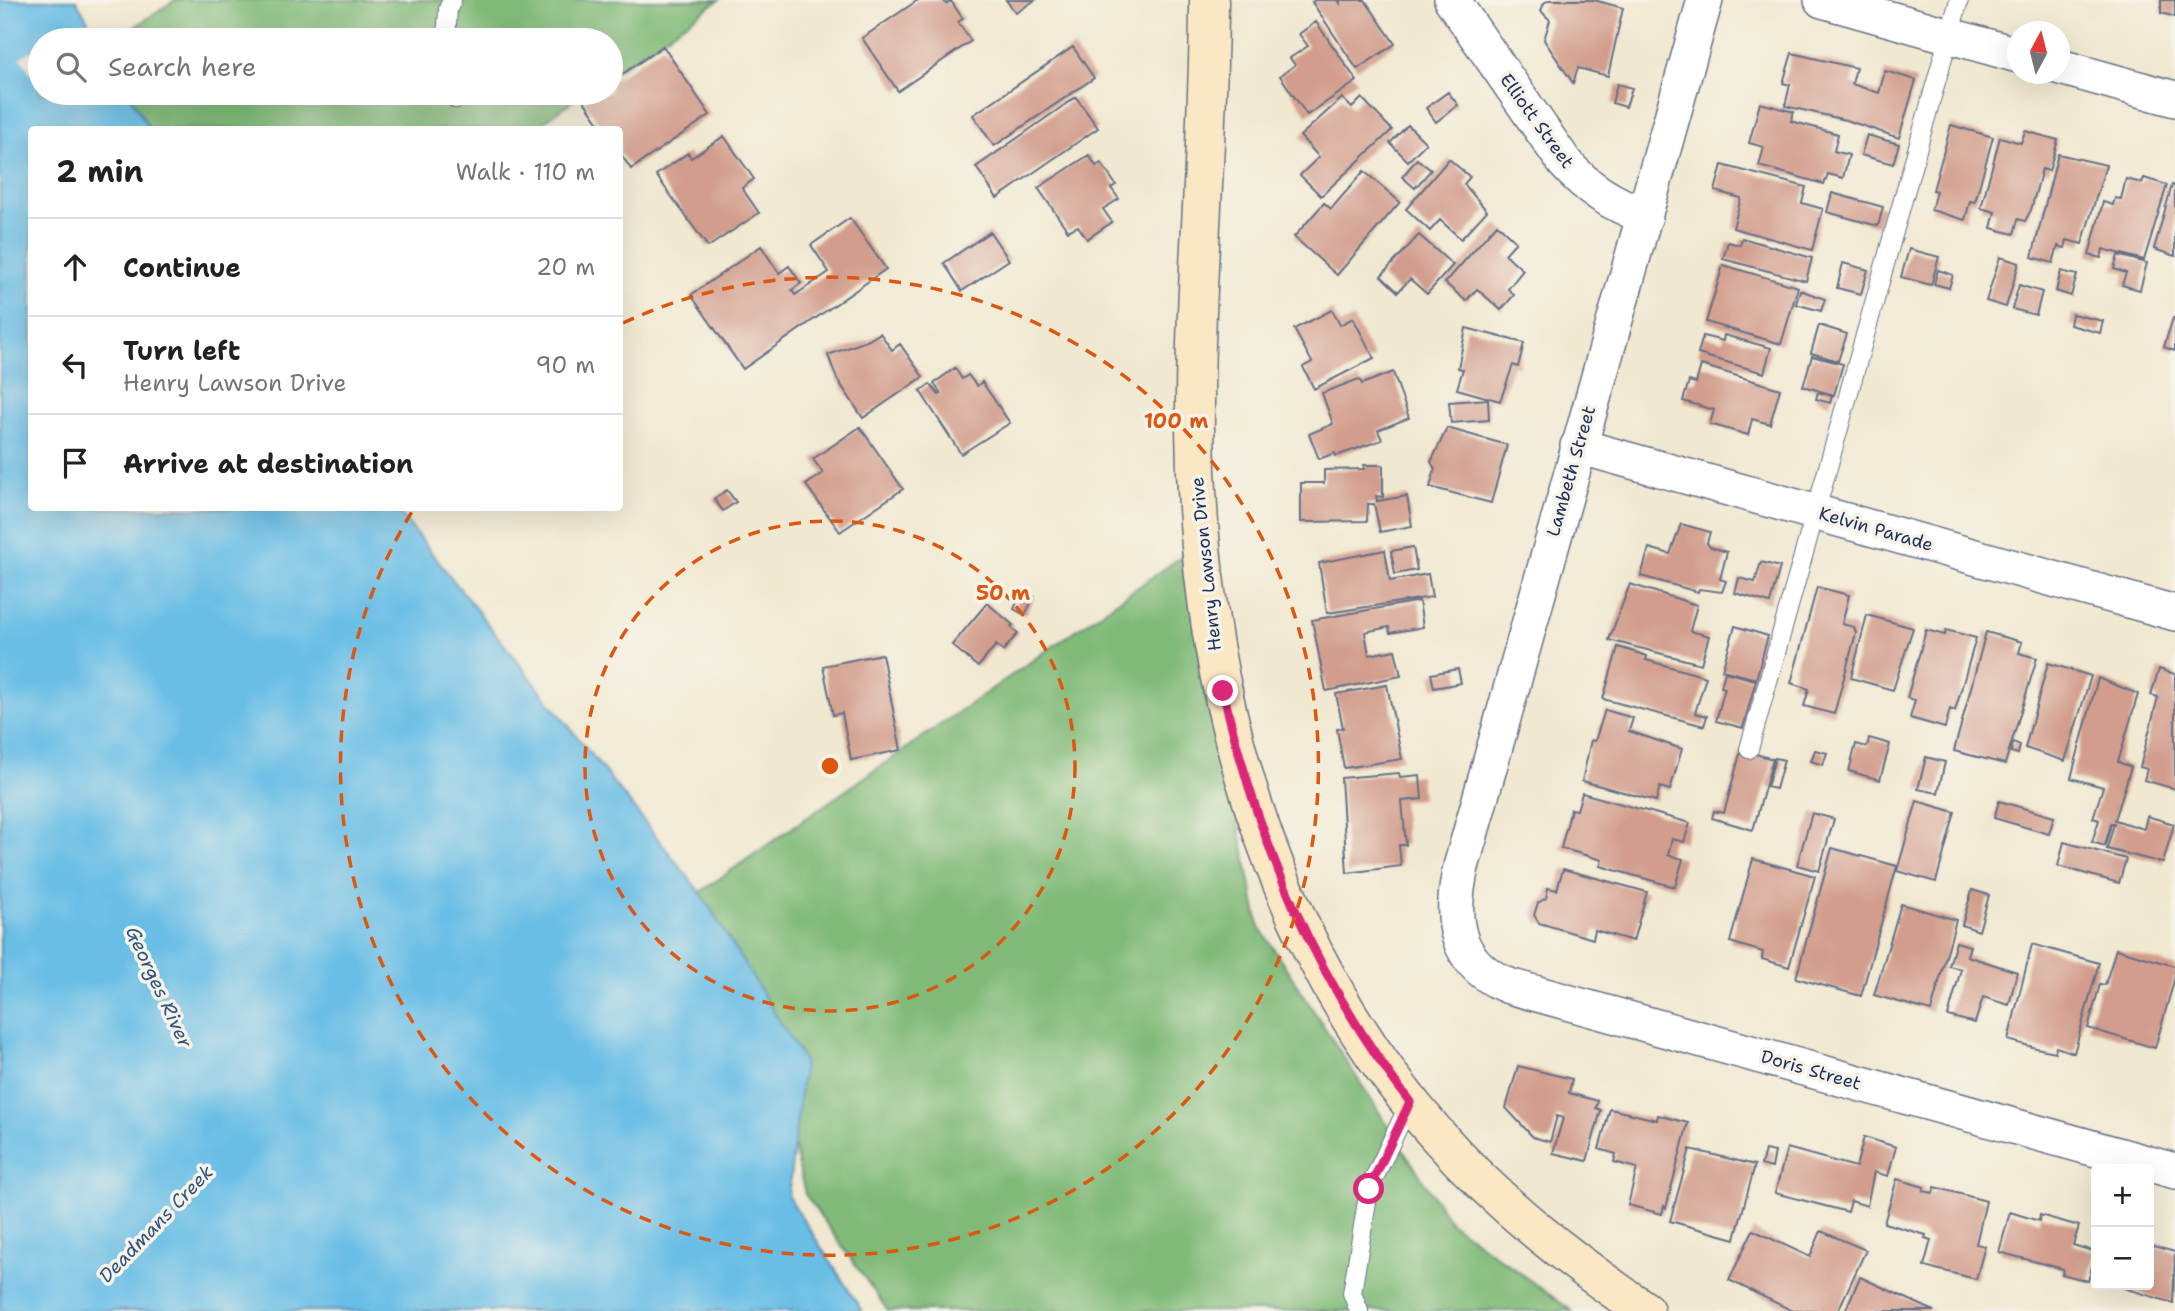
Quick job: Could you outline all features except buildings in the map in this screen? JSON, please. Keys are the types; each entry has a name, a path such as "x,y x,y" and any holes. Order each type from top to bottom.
{"main road":[{"name":"Henry Lawson Drive","path":"1209,0 1198,270 1195,429 1202,561 1213,643 1233,734 1256,815 1294,912 1334,990 1410,1102 1438,1136 1501,1200 1581,1266 1645,1311"}],"street":[{"name":"Elliott Street","path":"1452,0 1564,163 1600,196 1645,216"},
{"name":"Lambeth Street","path":"1462,944 1454,908 1461,867 1705,0"},
{"path":"1822,0 2007,52"},
{"path":"2070,69 2175,99"},
{"name":"Kelvin Parade","path":"1578,446 2175,613"},
{"name":"Doris Street","path":"1462,944 1479,969 1509,986 2175,1171"}],"lane":[{"path":"447,28 448,9 452,0"},
{"path":"1749,749 1959,0"},
{"path":"1359,1311 1352,1293 1369,1189 1410,1102"}],"green space":[{"path":"175,0 719,0 623,66 623,28 133,28"},
{"path":"136,105 567,105 538,126 147,126"},
{"path":"1184,555 1259,926 1450,1222 1572,1311 888,1311 805,1194 773,1055 698,910 700,892"}],"water":[{"path":"0,0 76,0 92,28 28,28 28,105 136,105 147,126 28,126 28,511 398,511 700,892 804,1061 788,1196 862,1311 0,1311"}],"pier":[{"path":"91,20 95,26 92,28 78,28"},
{"path":"28,53 28,69 20,58"}],"route":[{"path":"1223,691 1256,815 1294,912 1312,951 1357,1028 1410,1102 1369,1189"}],"water label":[{"name":"Georges River","path":"159,987"},
{"name":"Deadmans Creek","path":"156,1224"}]}
